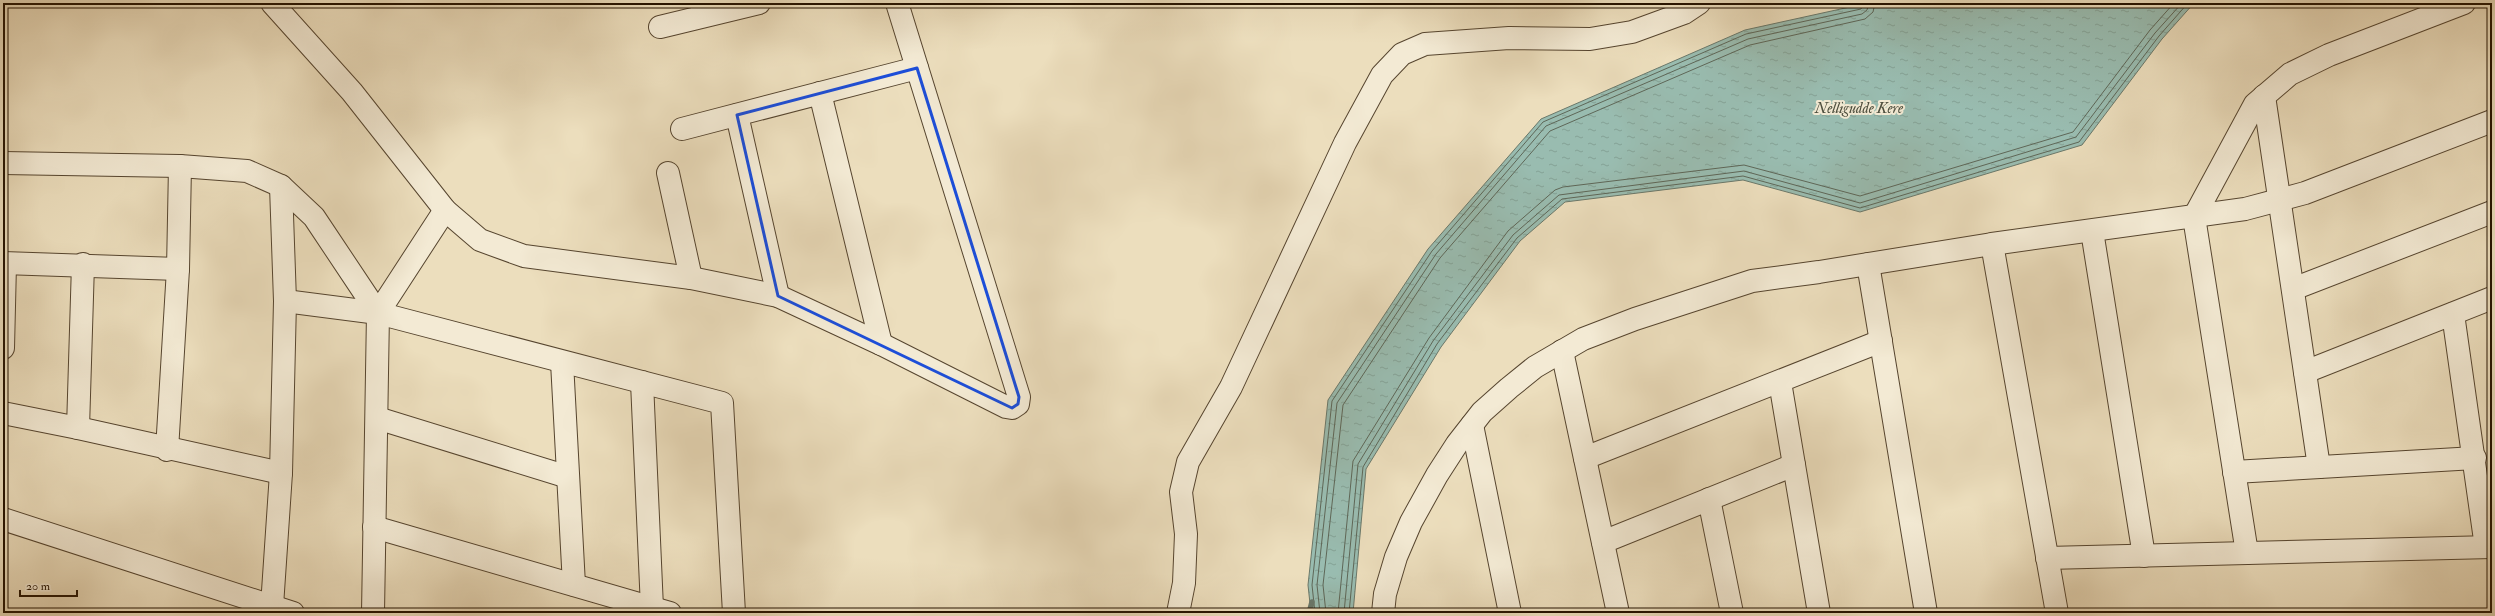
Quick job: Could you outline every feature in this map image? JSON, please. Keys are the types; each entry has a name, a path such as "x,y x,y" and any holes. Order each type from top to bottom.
{"street":[{"path":"272,3 352,92 445,210 480,240 524,256 691,278 778,296 881,344 1006,407 1012,408 1018,404 1019,397 897,3"},
{"path":"660,27 759,3"},
{"path":"1178,613 1184,583 1186,534 1181,492 1188,462 1231,387 1345,143 1382,75 1402,54 1425,44 1509,38 1597,38 1632,32 1684,13 1699,3"},
{"path":"2247,553 2194,217 2255,104 2290,74 2329,55 2464,3"},
{"path":"682,129 917,68"},
{"path":"820,93 881,344"},
{"path":"2264,96 2319,467"},
{"path":"737,114 778,296"},
{"path":"1383,613 1385,594 1396,557 1411,522 1437,475 1472,425 1482,412 1509,388 1535,368 1583,339 1634,319 1752,281 1992,244 2194,217 2245,209 2280,201 2492,121"},
{"path":"3,163 180,166 247,171 281,186 314,217 378,313"},
{"path":"168,450 178,268 180,166"},
{"path":"668,172 691,278"},
{"path":"272,606 281,473 285,301 281,186"},
{"path":"373,613 378,313 445,210"},
{"path":"2293,289 2492,212"},
{"path":"2092,231 2144,556"},
{"path":"1992,244 2057,613"},
{"path":"3,348 4,264 83,264 178,268"},
{"path":"78,428 83,264"},
{"path":"1868,264 1926,613"},
{"path":"2305,372 2492,298"},
{"path":"285,301 378,313 722,403 734,613"},
{"path":"2047,558 2489,547 2453,314"},
{"path":"1585,458 1880,342"},
{"path":"1562,351 1618,613"},
{"path":"562,362 574,585"},
{"path":"374,527 661,610 642,382"},
{"path":"1780,382 1819,613"},
{"path":"3,413 78,428 168,450 281,473"},
{"path":"376,418 568,477"},
{"path":"1472,425 1510,613"},
{"path":"2234,472 2475,458"},
{"path":"1603,542 1794,465"},
{"path":"1709,499 1732,613"},
{"path":"3,519 293,613"}],"highlighted area":[{"path":"917,68 1019,397 1018,404 1012,408 778,296 737,115"}],"water":[{"name":"Nelligudde Kere","path":"1868,3 2194,3 2162,39 2082,145 1860,212 1743,180 1565,202 1520,241 1441,347 1366,469 1353,613 1311,613 1308,585 1328,400 1428,249 1541,119 1745,30"}],"waterway":[{"path":"1309,613 1312,602"}]}
